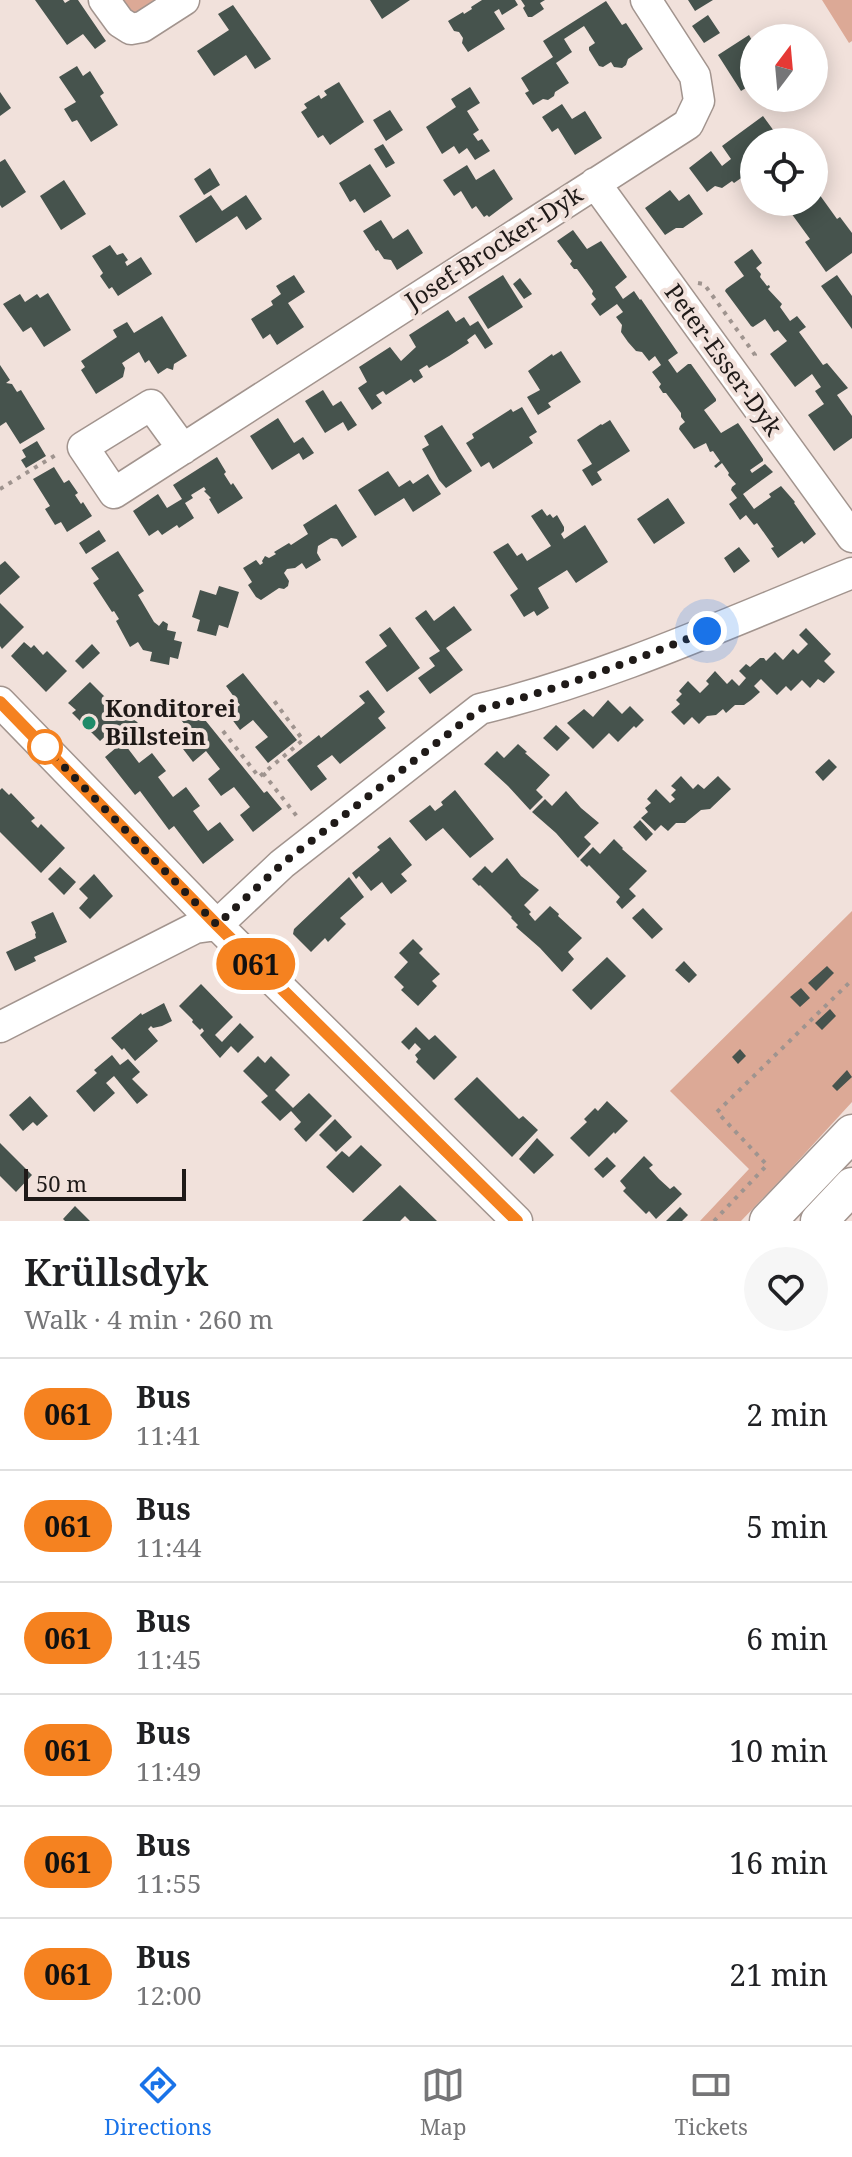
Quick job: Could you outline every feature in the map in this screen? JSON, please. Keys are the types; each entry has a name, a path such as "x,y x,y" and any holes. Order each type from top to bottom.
{"main road":[{"path":"768,1221 852,1133"},
{"path":"819,1221 852,1186"}],"street":[{"path":"104,0 120,22 131,29 142,27 184,0"},
{"name":"Josef-Brocker-Dyk","path":"83,447 114,493 688,124 699,101 695,76 646,0"},
{"name":"Peter-Esser-Dyk","path":"595,183 852,537"},
{"path":"83,447 151,405 183,449"},
{"path":"0,1027 195,928 217,925 282,864 480,709 588,678 852,573"},
{"path":"0,702 217,925 517,1221"}],"path":[{"path":"0,489 69,446 83,447"},
{"path":"223,731 259,777 303,740 272,698"},
{"path":"263,773 314,838"},
{"path":"714,1221 767,1165 717,1112 852,980"}],"shaded area":[{"path":"112,0 171,0 137,18"},
{"path":"822,0 852,0 852,41 849,43"},
{"path":"852,911 852,1102 741,1221 700,1221 749,1169 670,1091"}],"building":[{"path":"35,0 63,0 65,3 78,0 106,41 95,49 83,34 67,45"},
{"path":"370,0 410,0 382,19"},
{"path":"482,0 515,0 518,5 502,15 499,9 494,12 505,29 468,52 462,43 463,38 448,21 464,14"},
{"path":"521,0 545,0 540,3 544,9 528,17"},
{"path":"688,0 713,0 695,11"},
{"path":"606,1 622,25 626,23 643,49 628,59 622,68 614,67 611,62 599,66 589,50 595,43 584,26 564,39 572,52 556,63 569,83 548,100 543,99 533,105 525,93 529,91 521,78 553,57 543,41"},
{"path":"233,5 271,59 255,69 246,55 214,76 197,51 229,30 218,14"},
{"path":"708,15 720,33 704,43 692,26"},
{"path":"740,41 740,89 718,55"},
{"path":"77,66 83,76 90,71 104,93 100,96 118,125 91,142 77,120 72,122 64,109 76,102 59,77"},
{"path":"339,82 364,122 330,145 323,135 318,138 301,112 307,108 304,104 319,95 321,99 327,95 324,91"},
{"path":"470,87 480,103 467,111 479,130 473,134 478,141 482,139 490,151 475,160 467,148 459,154 454,146 442,154 426,127 456,107 451,99"},
{"path":"0,92 11,108 0,116"},
{"path":"562,104 572,119 585,111 602,138 575,155 558,128 552,132 542,117"},
{"path":"390,110 403,130 386,141 373,120"},
{"path":"763,116 772,128 747,128"},
{"path":"740,133 740,179 722,188 715,186 707,192 689,168 711,151 722,166 731,159 722,146"},
{"path":"383,144 395,163 386,168 374,149"},
{"path":"5,159 26,192 2,208 0,162"},
{"path":"370,164 391,196 364,213 355,199 350,202 339,183"},
{"path":"467,165 476,180 494,169 513,199 489,217 484,217 476,206 472,209 461,191 454,196 443,180"},
{"path":"210,168 220,185 204,195 194,179"},
{"path":"64,180 86,214 61,230 40,196"},
{"path":"670,190 679,201 689,194 703,214 683,228 676,228 665,235 645,208"},
{"path":"211,195 222,211 246,195 262,219 246,230 237,216 196,243 179,216"},
{"path":"828,206 852,233 852,253 826,272 805,242 810,239 793,216 828,216"},
{"path":"381,220 393,239 408,229 423,253 397,270 391,260 384,259 376,251 363,231"},
{"path":"573,230 587,249 601,241 627,277 615,287 623,299 634,291 678,353 668,360 677,373 691,364 716,399 704,410 721,433 738,423 763,459 750,470 752,473 765,464 773,472 743,494 754,509 781,486 816,534 804,544 802,541 778,558 757,523 754,525 746,515 740,520 729,504 737,498 731,490 736,484 722,463 716,468 714,466 720,461 706,443 694,449 679,429 685,422 659,387 661,384 652,372 661,365 655,356 649,361 628,342 616,317 623,312 617,304 600,316 591,304 596,299 593,291 570,264 572,261 557,241"},
{"path":"110,245 117,255 123,253 128,260 125,262 127,266 141,257 152,274 118,296 100,276 103,273 92,256"},
{"path":"752,249 762,263 756,268 760,277 782,304 780,307 790,321 797,316 806,327 799,332 823,365 827,363 848,388 837,395 852,416 852,438 834,451 808,415 824,404 815,391 821,387 812,374 795,387 770,354 787,341 778,330 774,332 765,319 751,326 725,291 744,276 734,262"},
{"path":"294,275 305,292 288,303 304,327 277,345 270,334 263,339 251,319 273,305 271,301 281,294 276,286"},
{"path":"503,275 523,307 488,329 468,297"},
{"path":"837,275 852,296 852,329 821,286"},
{"path":"520,278 532,294 524,299 513,284"},
{"path":"48,293 71,330 44,347 31,327 23,332 3,304 20,294 25,302 37,294 40,298"},
{"path":"448,310 456,322 464,317 470,326 478,321 493,344 485,349 475,334 467,340 469,343 449,356 429,368 427,365 419,370 423,377 414,383 411,379 386,395 383,391 376,395 382,403 372,410 358,388 367,382 359,367 390,347 401,361 416,347 409,335"},
{"path":"162,316 187,356 174,364 173,370 167,368 158,374 149,360 145,363 139,352 122,363 125,368 123,377 96,394 81,370 85,367 81,361 117,337 113,330 127,322 134,333"},
{"path":"561,351 581,382 548,403 551,407 538,415 527,397 540,390 528,371"},
{"path":"0,365 10,380 6,383 12,384 17,392 21,390 45,429 20,444 6,422 0,426"},
{"path":"323,390 333,406 341,401 357,425 348,431 343,422 325,433 305,401"},
{"path":"522,407 537,432 529,437 533,443 493,469 489,462 481,467 466,443 474,438 472,434 511,409 513,412"},
{"path":"278,418 294,443 303,437 314,453 303,460 299,453 272,470 250,436"},
{"path":"610,420 630,451 597,472 602,480 592,486 582,470 592,464 577,440"},
{"path":"442,425 472,471 446,488 422,449 429,445 424,436"},
{"path":"37,441 46,456 26,468 21,460 26,457 22,450"},
{"path":"217,457 226,472 224,474 243,498 218,514 204,487 185,503 194,518 162,535 158,530 149,536 133,511 158,494 167,508 182,499 173,485"},
{"path":"54,467 64,483 69,480 78,493 75,495 92,516 67,532 61,522 55,525 45,509 50,506 33,479"},
{"path":"388,471 399,487 410,480 413,484 428,474 441,494 413,512 404,498 375,516 358,490"},
{"path":"668,498 685,523 654,544 637,519"},
{"path":"336,504 357,537 342,547 337,539 331,538 318,546 317,553 321,560 306,569 302,563 287,569 284,573 289,581 288,586 261,600 256,597 248,585 252,582 243,568 256,560 260,565 265,556 269,558 276,554 274,552 308,534 303,525"},
{"path":"542,509 547,516 550,514 553,518 557,515 564,527 561,534 564,539 585,525 608,562 576,583 567,570 538,588 549,608 537,616 534,611 524,617 510,595 518,589 493,552 508,543 517,556 522,553 527,561 551,546 531,516"},
{"path":"99,530 106,541 86,554 79,543"},
{"path":"739,547 750,561 734,573 724,558"},
{"path":"118,551 144,591 138,595 154,622 159,626 163,621 168,624 167,630 176,632 174,640 182,642 178,659 170,657 169,665 150,661 152,652 143,650 138,642 130,647 116,621 119,619 93,583 99,579 91,568"},
{"path":"5,561 20,577 0,595 0,565"},
{"path":"219,586 239,592 228,628 219,625 216,636 197,631 200,620 192,617 200,590 216,595"},
{"path":"0,603 24,627 2,649 0,646"},
{"path":"454,606 472,630 446,648 463,670 430,694 418,678 435,666 429,658 440,651 415,618 426,610 434,621"},
{"path":"390,627 420,668 387,692 365,662 387,646 379,635"},
{"path":"806,628 831,654 824,661 835,672 824,683 818,679 810,688 802,680 791,691 786,686 777,695 761,679 754,686 760,692 751,700 744,705 735,705 726,713 723,709 716,715 707,716 699,724 692,717 684,725 671,712 680,704 676,700 682,694 679,691 688,681 700,693 715,671 727,684 732,679 739,686 746,678 739,671 746,664 750,667 760,658 766,661 775,652 783,660 793,649 798,654 808,644 799,635"},
{"path":"24,642 31,648 34,645 43,655 47,651 67,671 46,692 11,656"},
{"path":"92,644 100,653 83,669 75,661"},
{"path":"243,673 297,740 268,763 255,747 268,737 253,720 240,730 228,714 240,705 226,686"},
{"path":"90,682 124,716 127,712 142,727 124,741 113,729 100,741 72,713 76,710 68,703"},
{"path":"368,690 385,712 378,718 386,728 340,764 332,755 317,766 327,779 311,791 287,760 365,703 359,696"},
{"path":"608,700 622,714 630,706 644,720 618,742 609,733 593,749 567,723 584,709 593,717"},
{"path":"193,705 264,793 267,791 282,809 253,832 240,815 250,807 234,787 221,796 208,779 220,769 206,751 193,762 180,745 193,735 178,716"},
{"path":"556,725 570,738 557,751 543,738"},
{"path":"123,742 139,763 152,753 166,771 158,777 173,797 186,787 200,806 193,811 208,831 220,822 234,840 203,864 174,826 169,830 140,791 135,795 105,757"},
{"path":"518,744 550,775 536,790 543,797 530,810 484,764 497,751 504,758"},
{"path":"829,759 837,767 823,781 815,772"},
{"path":"681,776 693,789 698,784 704,789 718,776 731,789 710,809 701,810 685,823 676,823 668,831 661,825 655,831 641,818 648,812 645,808 651,803 647,799 656,789 670,803 675,799 671,795 676,790 671,786"},
{"path":"2,788 35,818 31,821 38,828 41,824 65,848 41,873 0,832"},
{"path":"455,790 494,839 470,858 443,828 426,841 409,821 430,805 435,811"},
{"path":"566,791 599,823 584,837 591,844 578,858 532,812 545,799 552,806"},
{"path":"640,820 653,834 646,841 633,827"},
{"path":"390,837 412,865 401,874 407,881 391,894 382,882 371,891 359,876 356,879 352,873 380,850 377,847"},
{"path":"614,839 647,871 629,889 636,896 622,909 616,902 620,897 589,865 587,867 580,860 593,847 600,854"},
{"path":"507,858 521,876 539,890 524,905 535,921 550,906 582,938 568,952 574,959 562,972 472,879 485,866 492,873"},
{"path":"60,867 76,882 64,895 48,879"},
{"path":"94,874 113,896 90,919 79,908 88,898 79,889"},
{"path":"349,877 364,897 340,918 346,924 328,942 325,938 311,952 293,934 294,929"},
{"path":"643,908 663,929 652,939 632,918"},
{"path":"53,912 67,942 34,957 36,961 15,971 6,952 36,938 31,922"},
{"path":"413,939 423,949 419,953 440,974 432,981 437,986 418,1006 401,990 404,987 394,977 408,962 399,953"},
{"path":"607,957 626,976 591,1010 572,990"},
{"path":"684,961 697,975 689,983 675,970"},
{"path":"827,966 834,973 816,991 808,983"},
{"path":"201,984 233,1017 215,1035 222,1042 240,1023 254,1037 238,1053 231,1046 220,1058 200,1035 204,1031 202,1028 200,1030 179,1006"},
{"path":"801,988 810,998 800,1007 790,997"},
{"path":"164,1003 172,1021 148,1029 158,1041 135,1061 111,1038 141,1013"},
{"path":"830,1009 836,1016 822,1030 815,1023"},
{"path":"416,1027 429,1040 435,1035 457,1057 434,1080 416,1062 418,1059 415,1055 421,1049 415,1043 409,1050 401,1042"},
{"path":"740,1049 746,1056 738,1064 732,1057"},
{"path":"112,1055 120,1065 128,1059 140,1072 132,1079 148,1095 137,1104 114,1076 106,1083 115,1093 94,1112 76,1091"},
{"path":"258,1056 265,1063 271,1056 290,1075 275,1090 293,1108 309,1093 332,1116 306,1142 294,1129 301,1122 291,1111 280,1121 261,1102 268,1096 243,1071"},
{"path":"847,1070 852,1077 837,1091 832,1086"},
{"path":"477,1077 519,1119 523,1116 538,1130 512,1157 454,1099"},
{"path":"30,1096 48,1116 37,1126 33,1122 23,1131 9,1115"},
{"path":"607,1101 628,1121 589,1157 570,1138 587,1122 584,1119 595,1108 598,1111"},
{"path":"335,1119 352,1137 336,1152 319,1135"},
{"path":"537,1138 554,1155 534,1174 519,1159"},
{"path":"0,1143 32,1175 16,1192 0,1176"},
{"path":"361,1145 382,1165 353,1193 326,1167 342,1151 349,1157"},
{"path":"644,1156 653,1165 649,1168 659,1179 682,1194 656,1219 649,1211 646,1214 623,1191 626,1188 620,1181"},
{"path":"607,1157 616,1166 603,1178 594,1169"},
{"path":"400,1185 437,1221 410,1221 405,1216 400,1221 362,1221"},
{"path":"75,1206 90,1221 63,1219"},
{"path":"680,1207 688,1215 682,1221 666,1221"}],"bus line":[{"name":"061","path":"0,702 217,925 517,1221"}],"place":[{"name":"Konditorei Billstein","path":"89,723"}],"route":[{"path":"45,747 217,925 282,864 480,709 588,678 707,631"}]}
